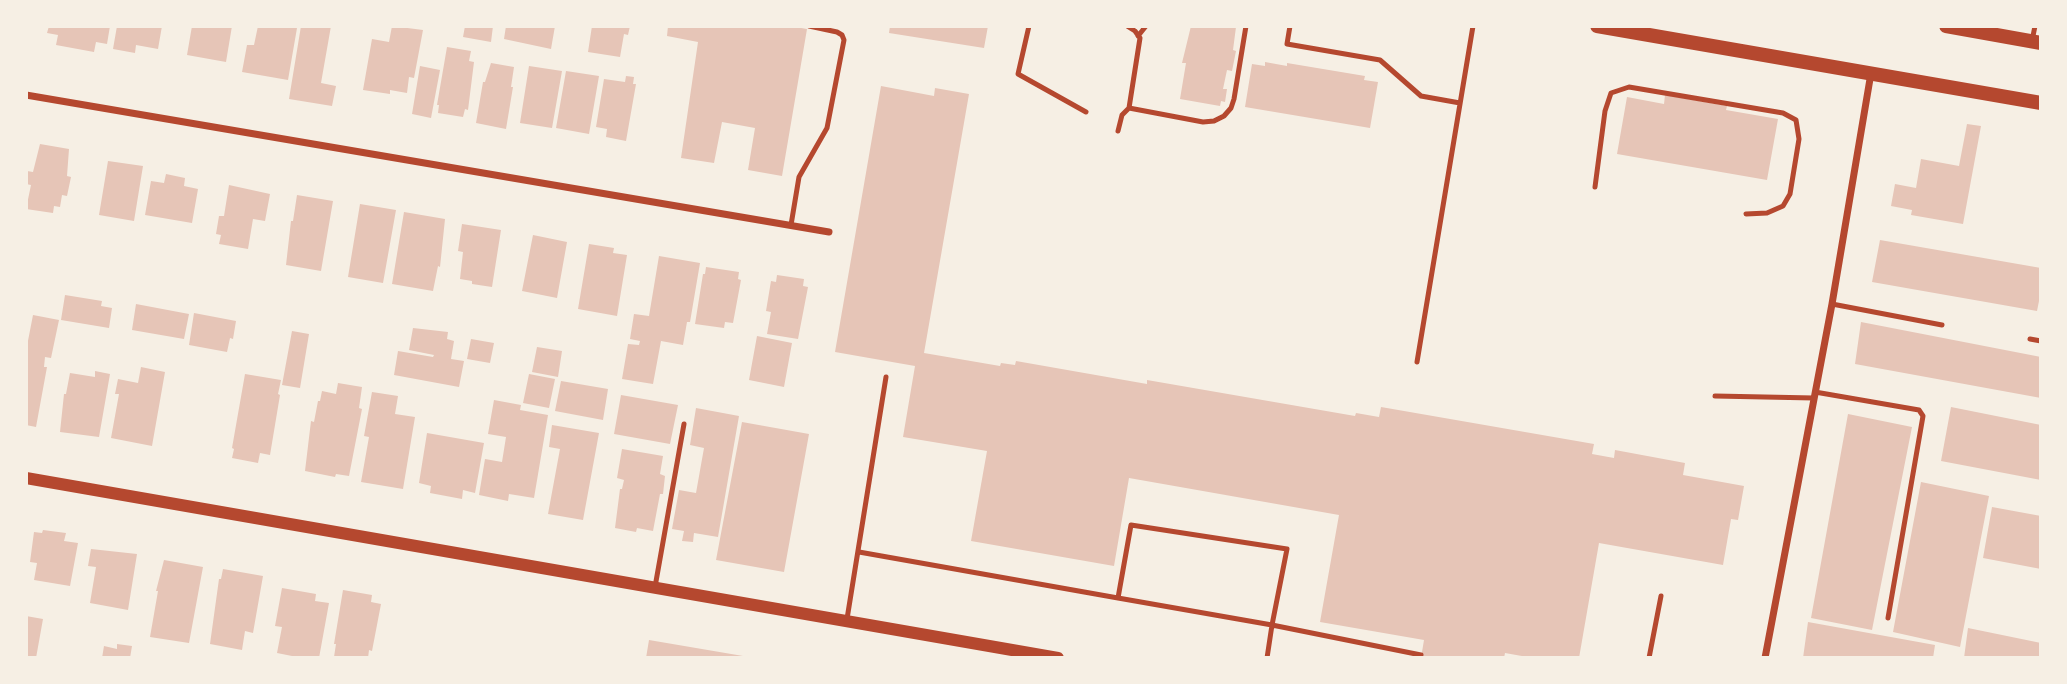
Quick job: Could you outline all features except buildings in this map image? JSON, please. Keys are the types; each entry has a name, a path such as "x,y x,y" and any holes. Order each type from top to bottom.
{"main road":[{"path":"1597,26 2041,103"},
{"path":"1946,26 2036,37"}],"street":[{"path":"1765,658 1832,304 1871,74"},
{"path":"26,95 829,232"},
{"path":"26,478 1058,658"}],"lane":[{"path":"792,225 799,177 827,128 844,40 842,34 809,26"},
{"path":"1029,26 1018,74 1086,111"},
{"path":"1118,131 1122,115 1129,107 1140,38 1127,26"},
{"path":"1138,36 1146,26"},
{"path":"1129,107 1203,122 1224,116 1234,99 1246,26"},
{"path":"1290,26 1287,44 1380,60 1421,96 1460,103"},
{"path":"1417,362 1473,26"},
{"path":"1595,187 1605,111 1611,93 1629,87 1783,113 1796,120 1800,139 1790,194 1783,206 1767,213 1746,214"},
{"path":"1832,304 1942,325"},
{"path":"2030,339 2041,341"},
{"path":"848,620 886,377"},
{"path":"1715,396 1814,395 1919,411 1923,416 1888,618"},
{"path":"656,586 684,424"},
{"path":"1118,598 1131,525 1287,550 1267,658"},
{"path":"859,552 1272,625 1422,655"},
{"path":"1649,658 1661,596"}]}
